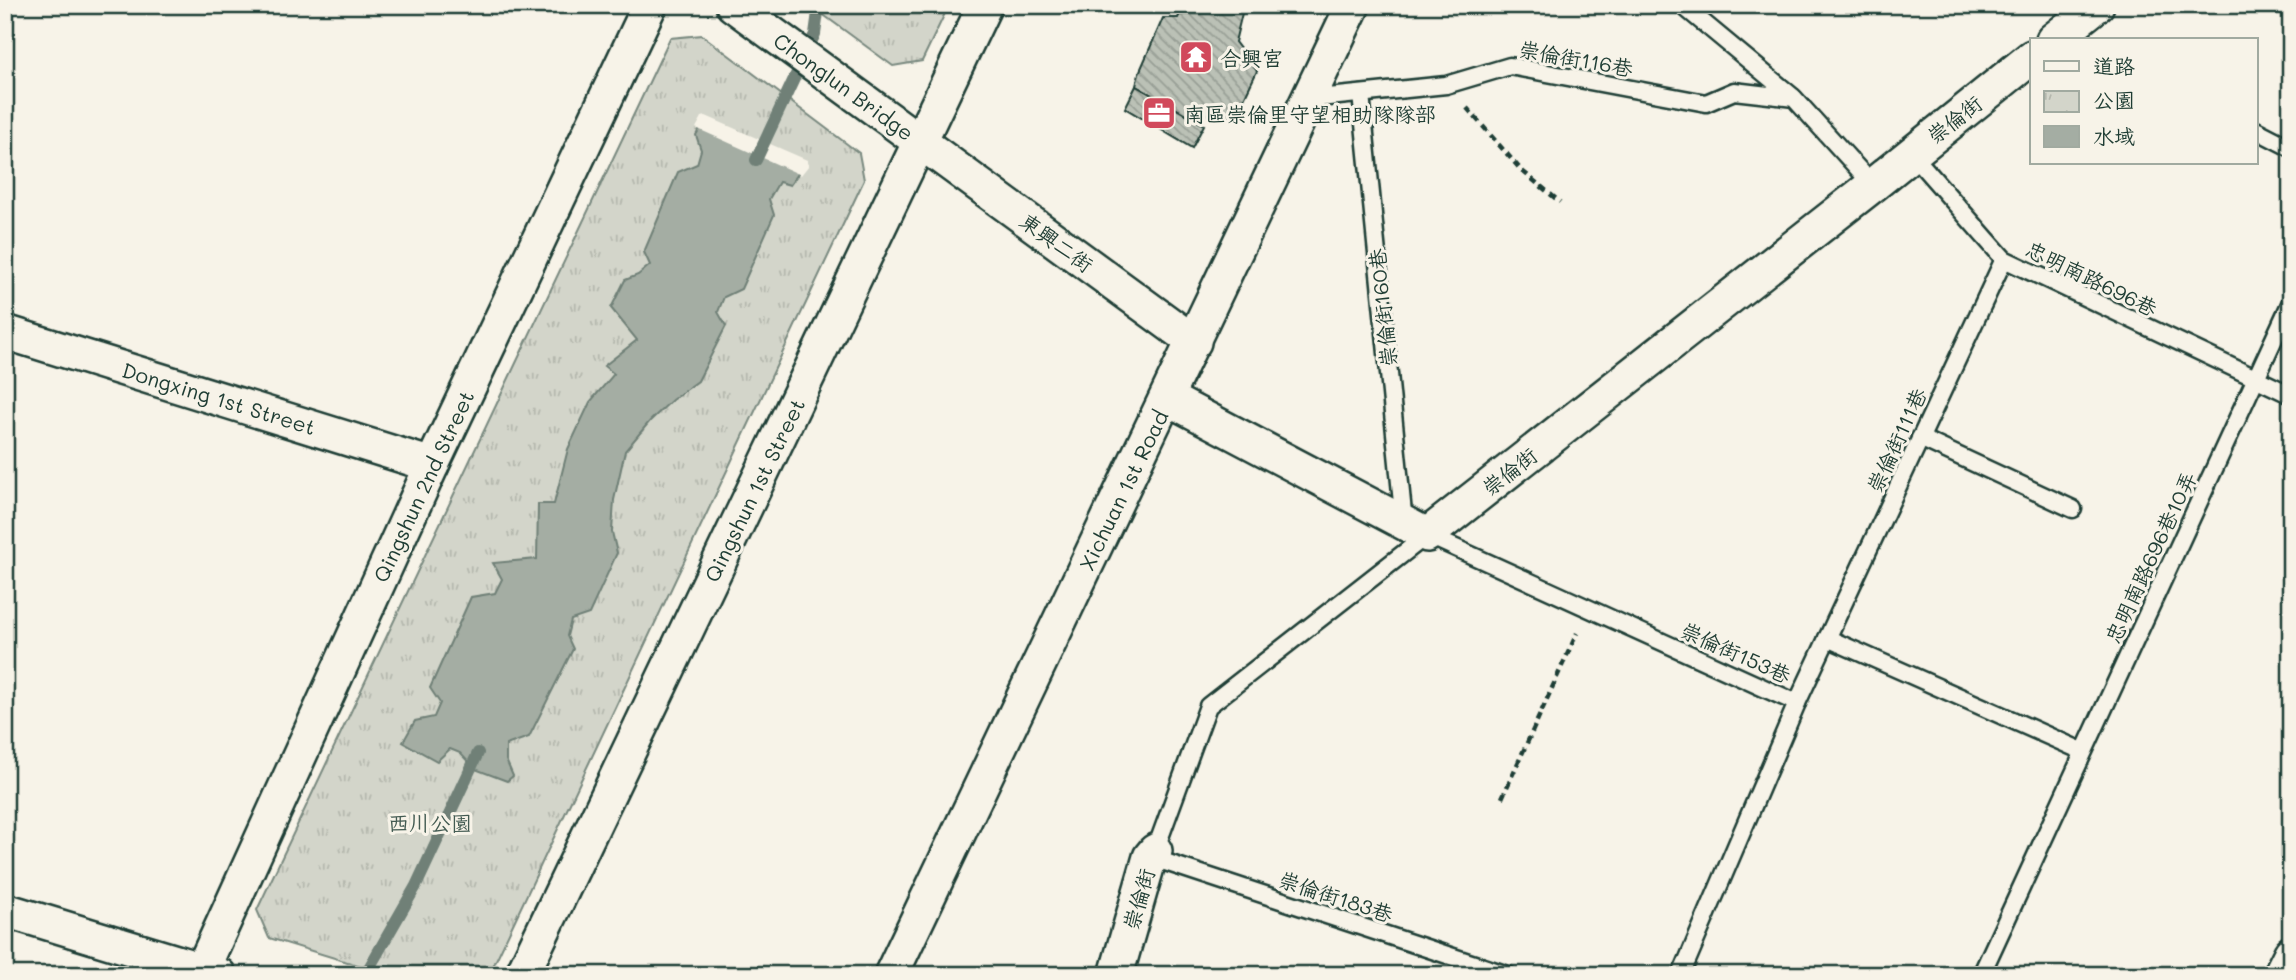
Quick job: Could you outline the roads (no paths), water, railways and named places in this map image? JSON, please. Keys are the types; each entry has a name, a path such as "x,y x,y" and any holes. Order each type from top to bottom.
{"street":[{"name":"Qingshun 2nd Street","path":"210,972 432,465 650,5"},
{"name":"Chonglun Bridge","path":"733,5 920,141"},
{"name":"Qingshun 1st Street","path":"522,975 985,5"},
{"name":"Xichuan 1st Road","path":"891,975 1353,5"},
{"path":"2056,38 2097,5"},
{"name":"崇倫街","path":"1411,537 1873,185 2030,59"},
{"name":"東興二街","path":"920,141 1194,342"},
{"name":"Dongxing 1st Street","path":"5,332 432,465"},
{"path":"1167,398 1411,537"},
{"name":"崇倫街","path":"1116,975 1152,854"},
{"path":"5,910 210,972"},
{"path":"2280,975 2291,953"}],"lane":[{"path":"1682,5 1794,98 1873,185"},
{"name":"崇倫街116巷","path":"1309,99 1446,85 1510,66 1706,103 1734,91 1794,98"},
{"name":"崇倫街160巷","path":"1361,94 1411,537"},
{"path":"2258,131 2291,148"},
{"name":"忠明南路696巷","path":"1911,153 2004,259 2291,396"},
{"name":"崇倫街111巷","path":"1797,703 2004,259"},
{"name":"忠明南路696巷10弄","path":"2082,751 2291,302"},
{"path":"1920,438 2073,509"},
{"name":"崇倫街153巷","path":"1411,537 1588,608 1797,703 1681,975"},
{"name":"崇倫街","path":"1152,854 1208,706 1411,537"},
{"path":"1827,638 2082,751 1981,975"},
{"name":"崇倫街183巷","path":"1152,854 1508,975"}],"water":[{"path":"705,120 805,164 790,185 779,182 769,199 774,215 741,289 724,297 718,312 726,326 698,381 650,421 625,451 614,500 612,532 617,553 589,614 571,620 567,636 573,649 529,737 506,745 506,760 513,776 507,781 475,769 460,753 450,749 437,761 403,742 415,721 434,717 440,703 430,688 471,597 495,593 502,579 493,563 537,559 538,504 554,504 568,449 590,402 614,374 604,366 637,340 611,308 625,280 638,275 650,265 644,252 678,172 697,164 701,150 696,135"}],"waterway":[{"path":"756,160 815,34 819,5"},
{"path":"365,975 416,886 478,753"}],"place":[{"name":"合興宮","path":"1196,57"},
{"name":"南區崇倫里守望相助隊隊部","path":"1159,113"}],"park label":[{"name":"西川公園","path":"430,822"}]}
